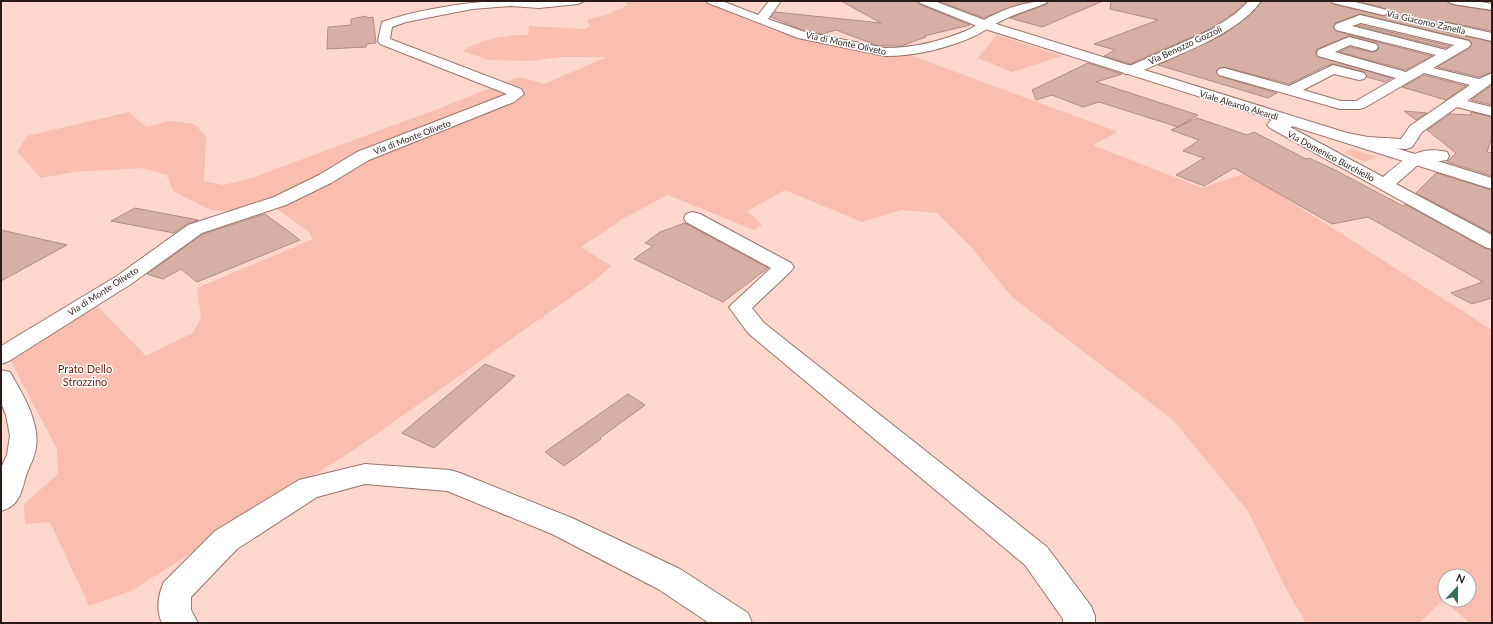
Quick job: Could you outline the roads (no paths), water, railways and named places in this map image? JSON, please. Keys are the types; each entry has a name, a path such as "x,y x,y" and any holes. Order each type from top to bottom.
{"street":[{"name":"Via di Monte Oliveto","path":"1,356 124,280 195,229 280,201 325,179 379,148 429,130 517,94 516,92 384,41 386,25 403,20 472,6 505,4 539,5 578,1"},
{"name":"Via di Monte Oliveto","path":"712,1 802,35 895,53 958,38 989,23 1042,1"},
{"path":"762,21 764,15 775,1"},
{"path":"924,1 989,23"},
{"path":"942,1 989,23"},
{"name":"Via Benozzo Gozzoli","path":"1136,68 1215,33 1240,16 1255,1"},
{"name":"Via Giacomo Zanella","path":"1337,1 1391,14"},
{"path":"1453,1 1492,7"},
{"path":"1224,72 1340,105 1359,105 1465,44 1360,19 1340,27 1447,54"},
{"name":"Viale Aleardo Aleardi","path":"989,23 1136,68 1406,144 1492,172"},
{"name":"Via Giacomo Zanella","path":"1438,24 1492,37"},
{"path":"1409,77 1323,53 1349,41 1427,66 1486,81"},
{"name":"Viale Aleardo Aleardi","path":"1136,68 1293,122 1492,184"},
{"path":"1290,91 1333,69 1394,86"},
{"path":"1342,137 1368,142 1406,144 1416,129 1486,81"},
{"path":"1454,102 1492,112"},
{"name":"Via Domenico Burchiello","path":"1293,122 1278,122 1275,125 1492,243"},
{"path":"1413,160 1423,157 1441,156"},
{"name":"Via Domenico Burchiello","path":"1384,185 1413,160"},
{"path":"693,218 784,267 740,307 756,328 1036,556 1079,616 1079,623"},
{"path":"1,378 14,403 24,435 22,454 5,487"},
{"path":"182,623 175,616 175,592 226,540 309,488 365,474 450,481 562,526 669,579 736,623"}],"park label":[{"name":"Prato Dello Strozzino","path":"85,374"}]}
